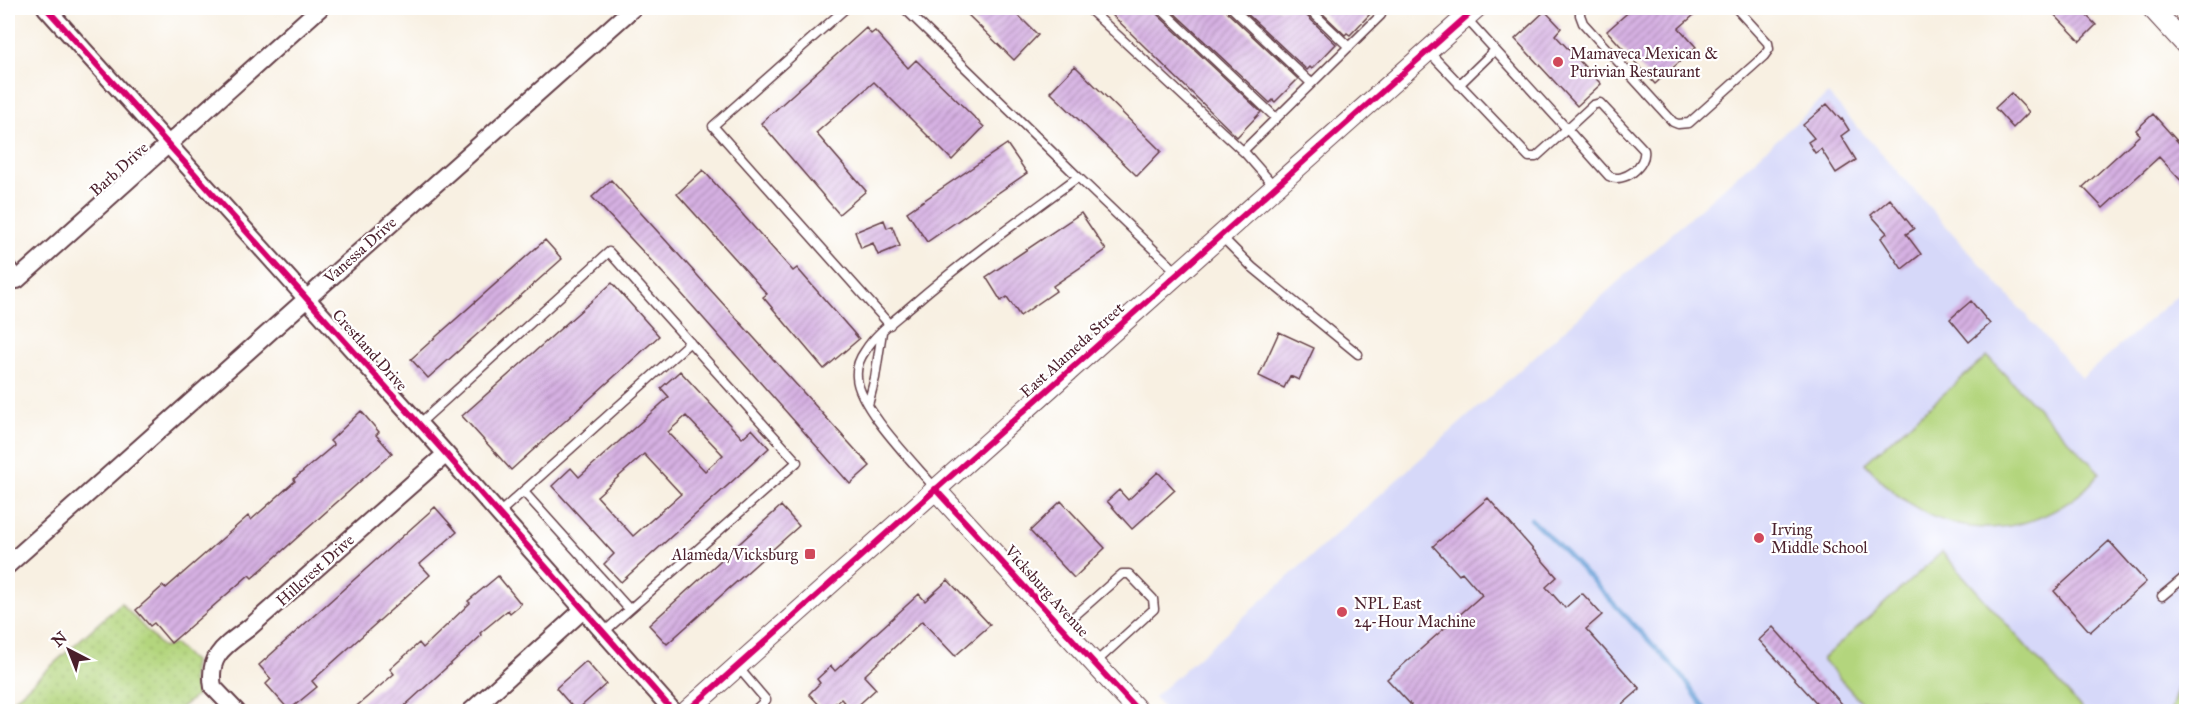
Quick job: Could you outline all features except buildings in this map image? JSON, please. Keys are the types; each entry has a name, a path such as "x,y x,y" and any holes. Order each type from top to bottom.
{"street":[{"name":"Crestland Drive","path":"46,8 674,711"},
{"name":"Barb Drive","path":"12,274 168,143 320,8"},
{"name":"Vanessa Drive","path":"8,565 633,8"},
{"path":"2152,8 2187,45"},
{"name":"East Alameda Street","path":"694,709 736,666 1470,12"},
{"name":"Hillcrest Drive","path":"237,711 213,687 213,663 220,650 250,627 446,454"},
{"name":"Vicksburg Avenue","path":"935,489 1139,711"},
{"path":"470,711 584,609"}],"lane":[{"path":"846,8 713,126 890,325"},
{"path":"904,8 1178,273"},
{"path":"1088,8 1243,151 1275,187"},
{"path":"1160,8 1276,118"},
{"path":"1232,8 1311,83"},
{"path":"1308,8 1349,46"},
{"path":"1243,151 1381,15 1380,8"},
{"path":"1580,8 1582,23 1673,122 1684,124 1689,123 1768,50 1768,42 1736,8"},
{"path":"1428,51 1529,157 1536,157 1567,129 1593,105 1600,104 1644,150 1646,157 1642,163 1624,178 1615,180 1608,176 1567,129 1495,50 1470,12"},
{"path":"1459,85 1495,50"},
{"path":"935,489 868,405 856,377 859,362 866,349 882,332 961,264 1078,177"},
{"path":"1221,236 1252,267 1358,354"},
{"path":"419,424 609,252 797,462 604,632"},
{"path":"868,405 882,332"},
{"path":"499,513 690,342"},
{"path":"2187,457 2184,460 2187,464"},
{"path":"523,491 630,609"},
{"path":"1062,628 1122,574 1129,574 1153,599 1154,609 1094,663"},
{"path":"2162,596 2187,576"},
{"path":"736,666 766,700 753,711"}],"shaded area":[{"name":"Irving Middle School","path":"1828,94 2082,378 2186,288 2186,711 1166,712 1154,697"}],"green space":[{"path":"1987,356 2100,473 2080,494 2057,509 2036,519 1992,528 1970,527 1927,514 1884,484 1865,463"},
{"path":"1942,552 2084,711 1869,711 1822,659"},
{"path":"121,603 163,648 175,644 194,661 192,679 197,695 177,711 8,711 8,705"},
{"path":"2186,674 2186,711 2170,711 2180,682"}],"waterway":[{"path":"1531,519 1682,676 1707,712"}],"cycle path":[{"path":"46,8 674,712"},
{"path":"686,712 1476,8"},
{"path":"935,489 1139,712"}],"place":[{"name":"Mamaveca Mexican & Purivian Restaurant","path":"1558,62"},
{"name":"Irving Middle School","path":"1759,538"},
{"name":"Alameda/Vicksburg","path":"810,554"},
{"name":"NPL East 24-Hour Machine","path":"1342,612"}]}
